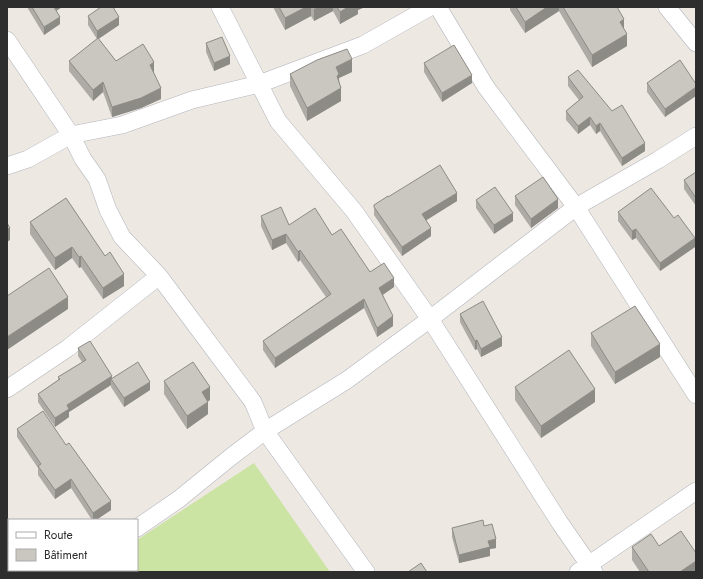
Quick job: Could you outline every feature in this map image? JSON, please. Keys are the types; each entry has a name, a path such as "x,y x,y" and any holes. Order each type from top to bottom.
{"street":[{"path":"220,7 278,121 354,211 430,319 587,570 696,491"},
{"path":"7,166 28,159 71,135 122,126 192,100 260,84 363,45 430,7"},
{"path":"438,7 486,87 576,207 696,395"},
{"path":"667,7 696,43"},
{"path":"7,40 71,135 83,159 97,179 108,210 122,237 160,276 253,402 265,431 366,572"},
{"path":"138,527 179,499 265,431 347,380 430,319 576,207 658,160 696,136"},
{"path":"7,389 68,348 160,276"}],"green space":[{"path":"254,463 330,572 88,572 138,571 138,539"}],"building":[{"path":"32,7 54,7 60,17 44,27"},
{"path":"101,7 113,7 119,17 97,31 88,16"},
{"path":"279,7 306,7 285,18"},
{"path":"337,7 348,7 340,12"},
{"path":"516,7 547,7 525,22"},
{"path":"563,7 617,7 624,19 620,22 627,34 592,55"},
{"path":"222,37 230,56 214,63 206,43"},
{"path":"98,38 116,61 143,44 154,62 150,65 161,88 141,98 112,107 103,82 93,90 69,61"},
{"path":"454,45 472,75 442,93 424,63"},
{"path":"347,49 352,59 336,67 339,74 337,76 341,88 307,108 290,74 317,60"},
{"path":"680,60 696,84 696,87 665,109 647,83"},
{"path":"578,70 612,111 622,105 645,143 622,158 600,123 596,126 590,117 578,126 566,111 583,97 568,77"},
{"path":"440,165 457,193 422,214 431,228 402,247 374,205"},
{"path":"696,172 696,198 684,180"},
{"path":"543,177 558,199 531,219 515,196"},
{"path":"495,187 513,213 494,225 476,200"},
{"path":"651,188 674,218 678,215 695,238 660,263 636,229 632,231 618,212"},
{"path":"66,198 105,256 110,252 124,274 103,288 81,256 79,257 72,247 55,258 30,222"},
{"path":"281,207 289,225 315,208 332,235 341,229 370,272 384,263 394,278 379,288 393,316 377,328 364,299 275,358 263,341 331,294 300,250 298,252 286,234 272,240 261,216"},
{"path":"49,268 68,297 7,337 7,296"},
{"path":"483,301 502,337 481,349 477,340 475,341 460,314"},
{"path":"635,306 660,344 615,372 591,333"},
{"path":"90,341 112,376 67,405 69,409 55,418 38,394 60,379 58,377 86,360 78,348"},
{"path":"569,350 595,389 541,426 515,387"},
{"path":"138,362 150,382 124,398 111,379"},
{"path":"193,362 210,387 202,392 208,402 187,416 164,381"},
{"path":"43,411 66,445 69,443 111,501 93,513 71,479 55,490 38,466 41,464 17,429"},
{"path":"483,520 484,526 492,524 496,539 488,541 490,547 459,555 452,528"},
{"path":"681,531 696,553 696,561 680,572 649,572 632,547 651,534 659,546"},
{"path":"421,563 427,572 408,572"}]}
